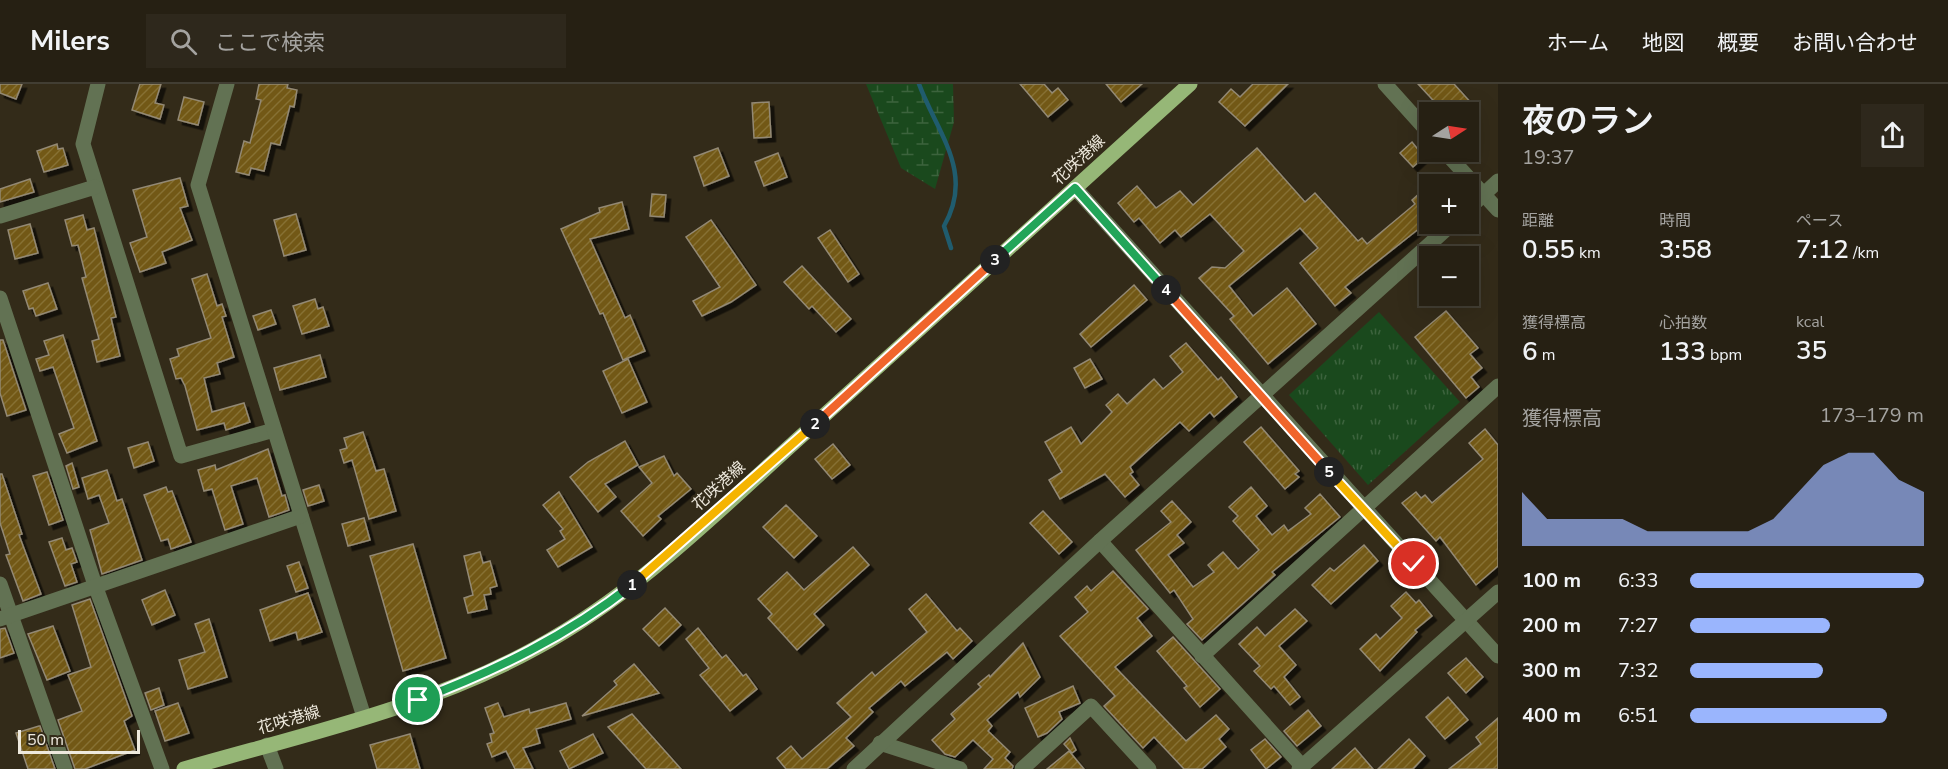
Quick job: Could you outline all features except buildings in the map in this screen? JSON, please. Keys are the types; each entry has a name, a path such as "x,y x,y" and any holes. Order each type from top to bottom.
{"main road":[{"name":"花咲港線","path":"184,769 364,717 469,681 536,649 600,610 727,503 1190,84"}],"street":[{"path":"98,84 83,144 181,456 274,430"},
{"path":"227,84 198,185 364,717"},
{"path":"1385,84 1419,122"},
{"path":"1454,162 1498,210"},
{"path":"1479,199 1498,182"},
{"path":"0,216 95,187"},
{"path":"1075,188 1260,396 1498,656"},
{"path":"854,769 1100,541 1441,234"},
{"path":"0,300 95,585 162,769"},
{"path":"1202,656 1498,386"},
{"path":"6,617 301,516"},
{"path":"1100,541 1300,768 1498,592"},
{"path":"0,584 6,617 65,769"},
{"path":"1022,769 1091,706 1149,769"},
{"path":"880,743 960,769"},
{"path":"267,745 276,769"}],"green space":[{"path":"866,84 953,84 954,122 935,189 901,168"},
{"path":"1379,312 1460,402 1368,485 1289,395"}],"waterway":[{"path":"919,84 950,153 954,170 956,188 953,206 944,226 951,248"}],"route":[{"path":"418,700 469,681 536,649 600,610 640,579 1075,188 1260,396 1414,564"}]}
